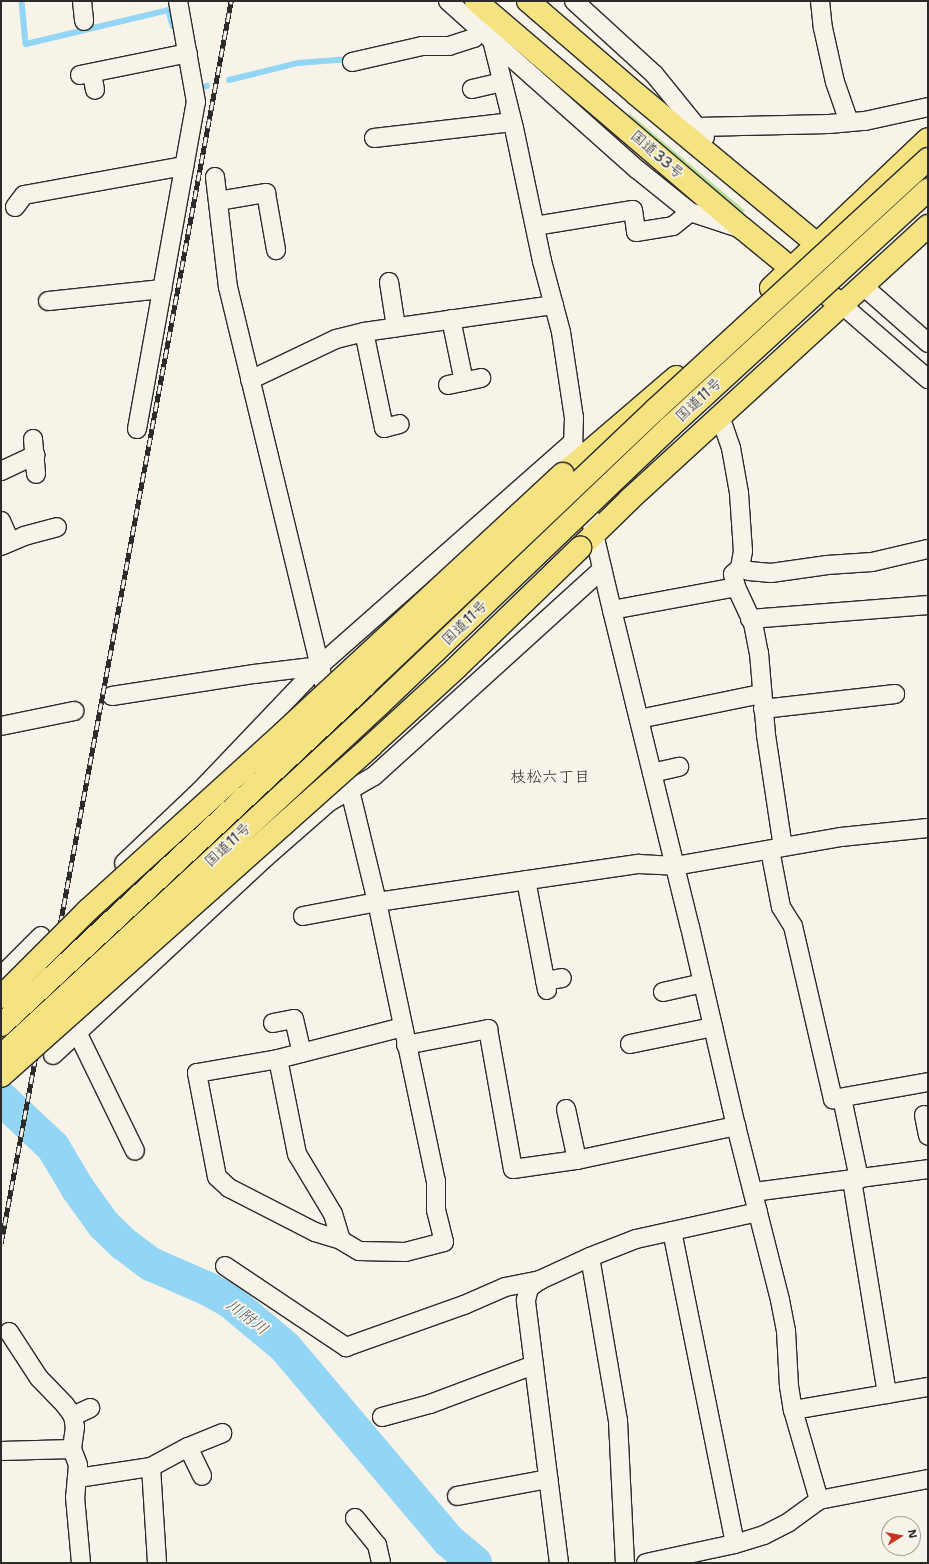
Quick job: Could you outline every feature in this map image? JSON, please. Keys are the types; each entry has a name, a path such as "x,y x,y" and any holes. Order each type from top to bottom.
{"highway":[{"name":"国道33号","path":"476,1 614,117 742,228 792,269 841,304"},
{"path":"528,1 636,94 818,244 862,285"},
{"path":"1,997 88,910 270,745 575,458 660,390 792,269 928,139"},
{"name":"国道11号","path":"1,1025 364,686 650,414 928,159"},
{"name":"国道11号","path":"1,1056 380,704 671,426 928,190"},
{"path":"1,1076 371,746 456,668 630,499 841,304 928,226"}],"street":[{"path":"82,1 84,21"},
{"path":"137,429 196,102 178,1"},
{"path":"448,1 638,170 690,212 742,228"},
{"path":"820,1 823,28 835,82 849,122"},
{"path":"577,2 654,74 698,127 725,168"},
{"path":"352,62 422,46 449,46 487,35"},
{"path":"487,35 502,82 512,122 534,226 561,332 574,418 575,458 587,541 602,568 675,866 736,1126 754,1192 786,1331 789,1386 793,1410 819,1500"},
{"path":"95,90 86,74 188,53"},
{"path":"472,89 502,82"},
{"path":"698,127 829,124 865,121 928,107"},
{"path":"374,138 512,122"},
{"path":"16,207 24,195 184,166"},
{"path":"215,177 228,287 377,902 403,1027 406,1045 436,1181 436,1210 444,1242 405,1252 359,1251 341,1240 315,1232 229,1188 217,1177 198,1073 278,1059 403,1027"},
{"path":"218,201 266,193 276,250"},
{"path":"534,226 633,210 636,232 673,226 690,212"},
{"path":"389,282 396,327"},
{"path":"862,285 928,343"},
{"path":"48,301 162,289"},
{"path":"841,304 928,379"},
{"path":"250,380 336,339 364,332 554,305"},
{"path":"452,319 464,382"},
{"path":"364,332 384,428 400,424"},
{"path":"720,416 731,448 739,493 743,551 740,568 733,574 736,587 750,619 759,653 781,908 793,926 834,1099 928,1082"},
{"path":"1,471 34,447 36,474"},
{"path":"575,458 630,499"},
{"path":"78,906 200,791 319,666 575,458"},
{"path":"1,521 5,543 57,526"},
{"path":"740,568 749,572 771,573 827,565 872,562 928,549"},
{"path":"53,1055 266,858 329,802 374,776 602,568"},
{"path":"612,610 736,587"},
{"path":"750,619 928,604"},
{"path":"112,696 254,674 319,666"},
{"path":"639,719 762,701 895,694"},
{"path":"1,726 74,711"},
{"path":"652,773 679,767"},
{"path":"303,916 377,902 639,864 675,866 841,837 928,828"},
{"path":"116,871 177,941"},
{"path":"526,880 551,983"},
{"path":"1,981 32,963 95,948 125,932 151,911"},
{"path":"1,976 41,936"},
{"path":"663,992 703,983"},
{"path":"273,1023 294,1018 302,1053"},
{"path":"630,1044 713,1027"},
{"path":"406,1045 488,1029 513,1169 577,1160 736,1126"},
{"path":"77,1032 135,1151"},
{"path":"278,1059 296,1154 334,1214 341,1240"},
{"path":"842,1098 887,1394"},
{"path":"566,1109 577,1160"},
{"path":"924,1115 928,1136"},
{"path":"754,1192 855,1180 928,1169"},
{"path":"225,1266 346,1347 464,1305 506,1287 540,1280 636,1240 758,1212"},
{"path":"672,1231 734,1544"},
{"path":"590,1258 618,1421 626,1563"},
{"path":"540,1280 529,1288 526,1300 559,1563"},
{"path":"19,1338 39,1378 65,1405 73,1416 75,1427 72,1450 78,1465 78,1478 75,1497 81,1563"},
{"path":"382,1417 430,1404 534,1365"},
{"path":"793,1410 928,1387"},
{"path":"73,1416 90,1408"},
{"path":"78,1478 151,1467 188,1447 222,1433"},
{"path":"188,1447 202,1476"},
{"path":"1,1451 72,1450"},
{"path":"151,1467 158,1563"},
{"path":"457,1496 548,1479"},
{"path":"646,1563 734,1544 764,1535 789,1522 819,1500 928,1479"},
{"path":"355,1518 377,1545 381,1563"}],"green space":[{"path":"630,114 745,210 741,215 626,119"}],"waterway":[{"path":"22,1 26,44 169,10 173,26"},
{"path":"229,80 298,63 350,59"},
{"path":"200,88 207,86"},
{"name":"川附川","path":"1,1098 53,1147 78,1189 104,1225 124,1244 151,1264 208,1289 231,1302 285,1347 449,1541 475,1563"}],"railway":[{"path":"1,1243 231,1"}],"district":[{"name":"枝松六丁目","path":"550,777"}]}
